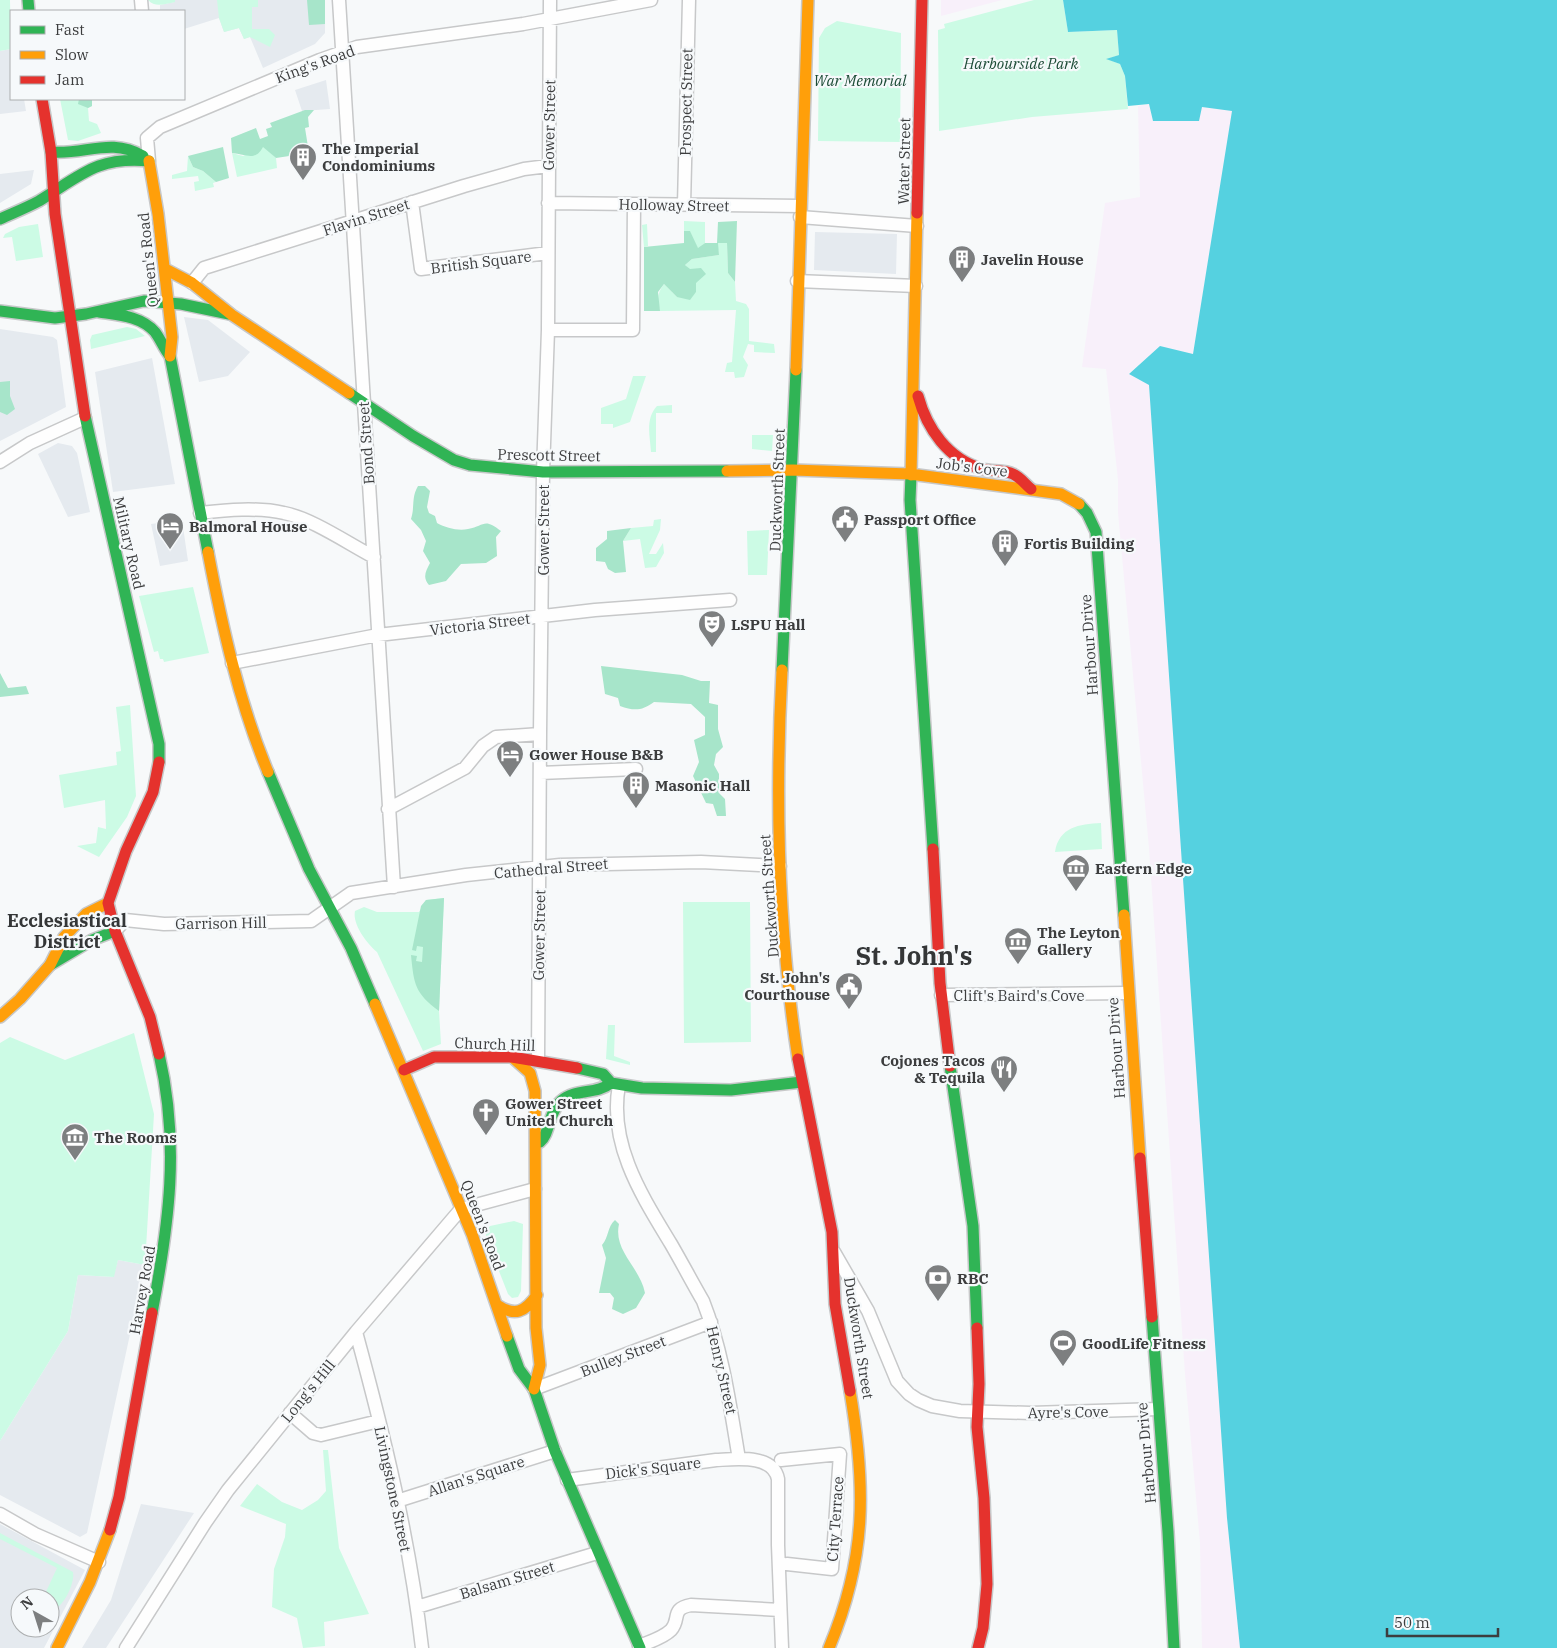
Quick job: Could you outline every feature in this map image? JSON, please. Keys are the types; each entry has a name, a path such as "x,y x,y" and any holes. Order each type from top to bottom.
{"main road":[{"name":"Duckworth Street","path":"808,0 800,143 793,470 779,740 780,866 802,1082 825,1190 834,1252 835,1302 858,1436 861,1512 853,1581 829,1648"},
{"name":"Water Street","path":"922,0 910,474 917,619 930,787 941,995 951,1079 973,1226 976,1272 978,1412 987,1584 984,1619 978,1648"},
{"name":"Military Road","path":"42,100 51,152 52,191 69,316 74,334 86,418 158,744 159,768 153,792 126,851 108,903"},
{"path":"51,152 66,155 103,145 120,146 134,150 149,161"},
{"path":"0,219 38,201 98,164 113,159 149,161"},
{"name":"Queen's Road","path":"149,161 174,345 170,356 200,513 232,663 246,714 309,869 329,910 351,948 404,1070 460,1209 472,1234 519,1368 534,1389 567,1480 639,1647"},
{"name":"Prescott Street","path":"165,269 192,283 232,315 413,436 454,460 489,469 543,472 793,470 910,474"},
{"name":"Prescott Street","path":"0,311 55,318 99,312 144,301 167,303 232,315"},
{"path":"99,312 143,322 152,329 159,338 162,348 170,356"},
{"path":"913,387 927,423 946,447 971,465 1013,474 1031,489"},
{"name":"Job's Cove","path":"910,474 1031,489"},
{"name":"Harbour Drive","path":"1031,489 1062,494 1076,500 1086,508 1096,532 1121,853 1127,993 1174,1648"},
{"path":"0,1017 20,999 50,965 64,937 86,914 108,903 115,931 92,940 50,965"},
{"name":"Harvey Road","path":"57,1648 99,1562 119,1497 164,1256 169,1210 172,1142 167,1088 150,1017 115,931"},
{"name":"Church Hill","path":"404,1070 434,1057 512,1057 538,1060 603,1074 615,1084 672,1090 731,1090 802,1082"},
{"path":"512,1057 527,1069 533,1078 535,1091 537,1346 540,1365 534,1389"},
{"name":"Church Hill","path":"535,1146 545,1138 548,1117 564,1099 578,1092 600,1092 615,1084"},
{"path":"497,1305 512,1314 519,1313 527,1308 538,1295"}],"street":[{"name":"Bond Street","path":"339,0 394,887"},
{"name":"Gower Street","path":"538,1060 543,472 548,330 550,0"},
{"name":"King's Road","path":"149,161 147,138 160,127 357,47 551,18 650,0"},
{"name":"Prospect Street","path":"684,205 689,0"},
{"name":"Flavin Street","path":"192,283 204,268 412,202 524,169 548,166"},
{"name":"British Square","path":"412,202 421,269 548,253"},
{"name":"Holloway Street","path":"548,203 684,205 800,212 917,226"},
{"path":"548,330 633,330 634,204"},
{"path":"797,282 916,286"},
{"path":"0,462 30,443 86,418"},
{"path":"200,513 240,510 286,513 300,518 374,557"},
{"name":"Victoria Street","path":"232,663 378,636 542,616 730,600"},
{"path":"388,809 466,768 483,746 496,737 540,734"},
{"path":"540,773 636,768"},
{"name":"Cathedral Street","path":"329,910 351,894 466,876 560,865 742,862 752,865 780,866"},
{"name":"Garrison Hill","path":"115,931 125,920 164,924 311,921 329,910"},
{"name":"Clift's Baird's Cove","path":"941,995 1127,993"},
{"name":"Henry Street","path":"615,1084 619,1125 625,1157 634,1183 703,1301 711,1322 727,1386 739,1459"},
{"path":"460,1209 535,1189"},
{"name":"Long's Hill","path":"126,1648 214,1509 356,1332 460,1209"},
{"name":"Ayre's Cove","path":"834,1252 868,1311 892,1370 903,1388 914,1397 932,1406 950,1410 978,1412 1031,1413 1158,1409"},
{"name":"Bulley Street","path":"534,1389 711,1322"},
{"name":"Livingstone Street","path":"356,1332 397,1501 417,1607 422,1648"},
{"path":"290,1413 313,1433 322,1435 379,1421"},
{"name":"Allan's Square","path":"397,1501 555,1450"},
{"name":"City Terrace","path":"781,1460 840,1454 832,1569 788,1564"},
{"path":"739,1459 769,1464 776,1471 782,1648"},
{"name":"Dick's Square","path":"567,1480 690,1462 739,1459"},
{"path":"0,1514 35,1534 99,1562"},
{"name":"Balsam Street","path":"417,1607 597,1553"},
{"path":"639,1647 669,1632 675,1626 679,1610 684,1606 780,1610"}],"shaded area":[{"path":"175,0 325,0 325,33 315,44 263,68 250,37 244,39 239,28 224,32 219,18 185,29 185,10 160,10 160,5 174,2"},
{"path":"941,0 1002,0 941,16"},
{"path":"10,49 10,100 24,100 26,111 0,114 0,51"},
{"path":"326,80 330,109 302,111 295,90"},
{"path":"1149,104 1153,121 1202,107 1233,110 1193,354 1160,347 1129,373 1149,384 1227,1518 1240,1648 1202,1648 1200,1543 1185,1374 1149,848 1118,513 1118,480 1106,369 1082,367 1105,203 1140,197 1138,106"},
{"path":"34,170 31,184 0,203 0,174"},
{"path":"815,232 897,234 896,274 814,270"},
{"path":"184,317 208,320 250,352 228,376 199,382"},
{"path":"0,329 53,337 57,340 66,407 0,441"},
{"path":"152,358 175,484 113,492 95,372"},
{"path":"58,443 72,446 77,453 90,512 68,517 38,454"},
{"path":"182,520 188,561 160,566 151,524"},
{"path":"118,1260 145,1265 87,1533 80,1537 0,1495 0,1441 68,1331 78,1275 113,1277"},
{"path":"141,1504 194,1513 106,1648 82,1648 111,1600"},
{"path":"0,1524 85,1570 60,1618 60,1588 10,1588 10,1638 49,1638 44,1648 0,1648"}],"green space":[{"path":"0,0 10,0 10,49 0,51"},
{"path":"148,0 175,0 175,2 157,5"},
{"path":"217,0 258,0 258,7 252,7 252,29 269,29 275,35 270,47 250,37 244,39 239,28 224,32 219,18"},
{"path":"307,0 325,0 325,24 309,25"},
{"name":"Harbourside Park","path":"1034,0 1063,0 1068,32 1117,30 1119,55 1107,59 1120,64 1125,76 1128,109 1032,117 939,131 938,30 945,28 944,24"},
{"name":"War Memorial","path":"837,21 901,33 900,142 818,141 819,38 825,28"},
{"path":"60,100 92,100 92,106 88,108 89,121 97,124 101,133 78,141 68,140"},
{"path":"79,100 92,100 92,106 88,108 78,104"},
{"path":"305,110 314,110 308,117 309,127 305,128 309,153 276,158 263,147 260,152 253,156 232,153 231,138 256,128 260,139 268,136 266,129 272,127 270,123"},
{"path":"263,146 276,158 277,168 237,177 232,153 243,156"},
{"path":"223,147 229,178 216,182 203,171 193,167 188,156"},
{"path":"188,156 193,167 203,171 216,182 213,183 214,187 195,191 194,182 199,181 198,176 172,179 172,175 187,171"},
{"path":"684,221 705,222 705,243 698,249 690,232 684,231"},
{"path":"737,221 735,282 728,273 727,243 718,243 719,255 692,259 685,265 690,269 701,268 706,274 696,283 696,292 690,300 677,297 664,284 658,292 660,311 644,311 644,247 684,243 684,231 690,231 698,248 705,243 717,243 718,222"},
{"path":"38,224 43,257 16,261 12,237 3,238 5,234 19,227"},
{"path":"647,224 648,246 644,247 642,225"},
{"path":"717,243 727,243 728,273 735,282 736,301 746,304 749,309 749,341 774,344 775,353 754,352 754,345 748,344 743,357 748,365 744,377 735,378 734,372 725,372 727,363 732,362 736,310 660,311 658,303 658,297 664,284 677,297 696,292 694,277 685,265 692,259 719,255"},
{"path":"127,327 136,329 145,336 91,349 90,340 92,335"},
{"path":"633,376 646,376 630,422 613,428 613,424 601,424 601,408 626,399"},
{"path":"10,381 10,396 15,409 7,415 0,412 0,382"},
{"path":"672,405 672,413 656,413 656,452 651,452 649,428 653,411 657,406"},
{"path":"752,435 773,435 772,451 752,449"},
{"path":"418,486 425,486 430,491 427,507 429,513 435,516 437,523 448,528 460,530 487,523 501,531 496,537 497,556 486,563 461,564 446,581 429,585 425,577 430,563 423,551 426,541 421,530 411,519"},
{"path":"661,519 660,530 649,554 656,554 663,543 664,553 656,567 645,568 640,539 623,541 631,528 653,526 654,520"},
{"path":"631,528 623,541 626,572 615,573 608,569 605,562 596,561 596,548 607,539 607,531"},
{"path":"769,530 767,575 748,575 747,531"},
{"path":"193,587 209,653 164,662 163,659 160,659 158,651 154,652 139,596"},
{"path":"601,666 682,675 701,681 710,681 709,703 718,705 718,729 723,747 716,754 714,765 719,774 719,793 725,799 726,816 717,816 713,804 706,803 693,776 699,762 694,740 705,735 705,717 691,704 654,702 638,709 620,706 618,698 605,694"},
{"path":"0,673 8,688 26,686 29,694 0,697"},
{"path":"130,705 136,796 127,817 99,857 77,846 96,843 98,827 106,829 105,800 64,808 59,775 117,765 116,752 121,751 116,707"},
{"path":"1101,823 1102,849 1055,852 1061,837 1071,828 1085,824"},
{"path":"444,898 439,1011 441,1044 423,1051 377,952 358,928 355,911 364,907 377,912 419,912 426,900"},
{"path":"444,898 439,1011 425,999 417,988 411,955 417,956 416,961 422,962 423,947 417,946 416,951 412,950 421,906 426,900"},
{"path":"683,902 750,902 751,1042 684,1043"},
{"path":"608,1025 615,1025 614,1056 630,1062 630,1065 606,1059"},
{"path":"134,1033 154,1114 145,1265 118,1260 114,1277 78,1275 68,1331 0,1441 0,1043 10,1037 65,1060"},
{"path":"615,1220 619,1224 618,1234 623,1251 638,1275 645,1293 636,1308 623,1314 612,1309 614,1298 610,1293 599,1293 606,1258 602,1245"},
{"path":"514,1221 523,1224 521,1291 518,1297 512,1298 508,1294 486,1238 486,1231 490,1226"},
{"path":"323,1450 328,1450 339,1548 369,1614 324,1622 325,1646 303,1648 297,1618 272,1607 274,1569 285,1537 286,1524 240,1506 257,1484 282,1502 302,1510 318,1500 326,1491"},
{"path":"0,1533 73,1572 73,1581 60,1605 60,1588 48,1588 57,1568 0,1539"}],"water":[{"path":"1063,0 1557,0 1557,1648 1240,1648 1227,1518 1149,385 1129,374 1160,346 1193,354 1232,111 1202,107 1199,121 1153,121 1149,104 1128,106 1125,76 1120,64 1106,59 1119,55 1117,30 1068,32"}],"traffic: fast":[{"path":"28,0 29,10"},
{"path":"51,152 109,147 131,150 143,156"},
{"path":"0,219 39,201 78,176 102,165 131,160 149,161"},
{"path":"0,311 55,318 86,314 144,301 181,304 229,314"},
{"path":"99,312 122,315 143,323 155,332 170,356 208,552"},
{"path":"782,670 796,370"},
{"path":"349,393 413,436 454,460 470,465 543,472 727,471"},
{"path":"85,416 159,744 159,762"},
{"path":"911,475 910,500 933,849"},
{"path":"1079,504 1087,513 1096,532 1124,915"},
{"path":"268,772 309,869 351,948 375,1004"},
{"path":"50,965 92,940 115,931"},
{"path":"152,1313 163,1248 170,1184 169,1120 159,1054"},
{"path":"950,1066 973,1226 977,1328"},
{"path":"577,1068 603,1074 611,1083 642,1088 731,1090 802,1082"},
{"path":"540,1142 546,1134 554,1111 561,1101 573,1094 599,1089 611,1083"},
{"path":"1152,1317 1168,1532 1174,1648"},
{"path":"507,1336 519,1369 534,1389 555,1451 640,1648"}],"traffic: slow":[{"path":"796,370 808,0"},
{"path":"149,161 158,214 172,337 170,356"},
{"path":"911,475 917,213"},
{"path":"165,269 192,283 232,315 349,393"},
{"path":"727,471 793,470 910,474 1061,494 1079,504"},
{"path":"208,552 232,664 248,718 268,772"},
{"path":"782,670 779,767 782,913 791,1011 798,1059"},
{"path":"0,1017 20,999 50,965 64,937 86,914 108,903"},
{"path":"1124,915 1140,1158"},
{"path":"375,1004 472,1234 507,1336"},
{"path":"512,1057 530,1073 535,1091 536,1328 540,1365 534,1389"},
{"path":"497,1305 509,1311 519,1311 524,1309 537,1295"},
{"path":"829,1648 851,1583 860,1521 859,1459 850,1391"},
{"path":"57,1648 90,1582 110,1530"}],"traffic: jam":[{"path":"917,213 922,0"},
{"path":"42,100 51,152 55,214 85,416"},
{"path":"918,396 933,431 949,450 959,458 982,469 1013,474 1031,489"},
{"path":"159,762 153,792 126,851 108,903 115,931 150,1017 159,1054"},
{"path":"933,849 940,983 950,1066"},
{"path":"404,1070 434,1057 512,1057 577,1068"},
{"path":"798,1059 832,1232 835,1304 850,1391"},
{"path":"1140,1158 1152,1317"},
{"path":"110,1530 119,1497 152,1313"},
{"path":"977,1328 979,1384 977,1427 984,1498 987,1584 983,1628 978,1648"}],"place":[{"name":"The Imperial Condominiums","path":"303,181"},
{"name":"Javelin House","path":"962,283"},
{"name":"Passport Office","path":"845,543"},
{"name":"Balmoral House","path":"170,550"},
{"name":"Fortis Building","path":"1005,567"},
{"name":"LSPU Hall","path":"712,648"},
{"name":"Gower House B&B","path":"510,778"},
{"name":"Masonic Hall","path":"636,809"},
{"name":"Eastern Edge","path":"1076,892"},
{"name":"The Leyton Gallery","path":"1018,965"},
{"name":"St. John's Courthouse","path":"849,1010"},
{"name":"Cojones Tacos & Tequila","path":"1004,1093"},
{"name":"Gower Street United Church","path":"486,1136"},
{"name":"The Rooms","path":"75,1161"},
{"name":"RBC","path":"938,1302"},
{"name":"GoodLife Fitness","path":"1063,1367"}],"district":[{"name":"Ecclesiastical District","path":"67,930"},
{"name":"St. John's","path":"914,955"}]}
